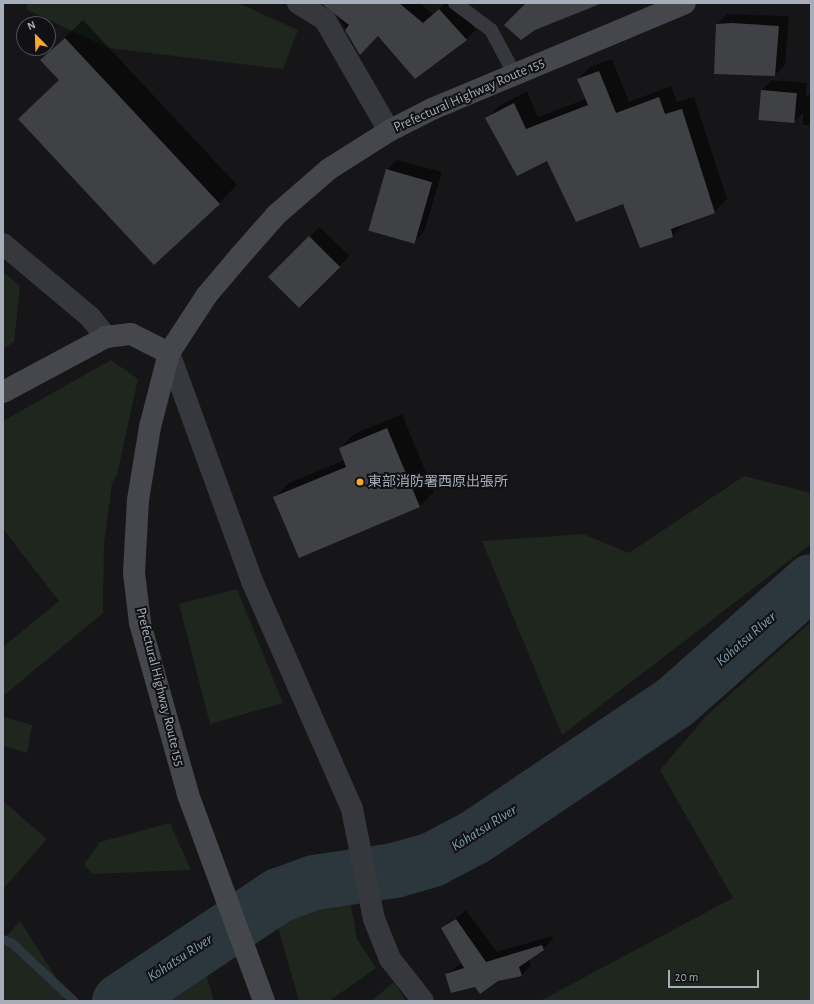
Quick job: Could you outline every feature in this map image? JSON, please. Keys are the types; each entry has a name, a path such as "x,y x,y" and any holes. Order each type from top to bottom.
{"main road":[{"name":"Prefectural Highway Route 155","path":"264,1001 230,903 188,794 140,623 134,573 138,500 150,427 169,353 207,295 276,215 328,169 389,130 514,73 686,3"},
{"path":"3,392 106,337 131,334 169,353"}],"street":[{"path":"298,3 325,20 389,130"},
{"path":"3,244 90,317 106,337"},
{"path":"169,353 252,581 352,809 360,862 367,895 390,959 423,1001"}],"lane":[{"path":"455,3 491,30 514,73"}],"shaded area":[{"path":"28,3 238,3 298,30 283,69 108,48 56,23 56,16 41,16 26,9"},
{"path":"3,272 20,286 14,342 3,349"},
{"path":"111,360 138,379 117,475 112,483 104,545 103,613 3,696 3,647 59,601 3,529 3,421"},
{"path":"744,476 811,493 811,544 562,735 482,541 583,534 629,553"},
{"path":"237,589 283,703 210,724 179,604"},
{"path":"811,622 811,1001 540,1001 733,898 660,770 707,715"},
{"path":"3,717 32,725 27,753 3,746"},
{"path":"3,801 47,839 3,889"},
{"path":"170,823 191,870 92,874 84,864 100,842"},
{"path":"342,853 357,939 376,968 329,1001 299,1001 265,882"},
{"path":"20,921 66,993 63,1001 3,1001 3,940"},
{"path":"196,939 214,1001 110,1001 112,986"},
{"path":"394,982 406,1001 371,1001"}],"building":[{"path":"321,3 399,3 423,23 439,9 467,40 415,79 378,36 360,55 345,30 349,25"},
{"path":"526,3 600,4 535,30 521,40 504,25"},
{"path":"732,23 779,26 775,76 714,74 716,24"},
{"path":"65,38 220,204 154,265 18,119 59,80 40,60 45,56 56,56 56,46"},
{"path":"599,71 616,113 659,97 665,114 682,109 715,213 671,229 673,237 640,248 623,204 576,222 547,161 517,176 485,118 514,103 526,129 588,105 577,79"},
{"path":"761,90 797,93 794,123 758,120"},
{"path":"386,169 432,182 414,244 368,231"},
{"path":"309,236 340,267 299,308 268,277"},
{"name":"東部消防署西原出張所","path":"387,428 420,507 299,558 273,497 346,467 339,448"},
{"path":"456,919 486,962 542,945 544,950 519,967 522,976 498,981 480,994 475,987 451,993 445,974 464,968 441,928"}],"waterway":[{"name":"Kohatsu RIver","path":"119,1001 278,895 314,882 394,870 432,859 474,837 673,703 811,581"},
{"path":"3,939 12,943 74,1001"}],"place":[{"name":"東部消防署西原出張所","path":"360,482"}]}
